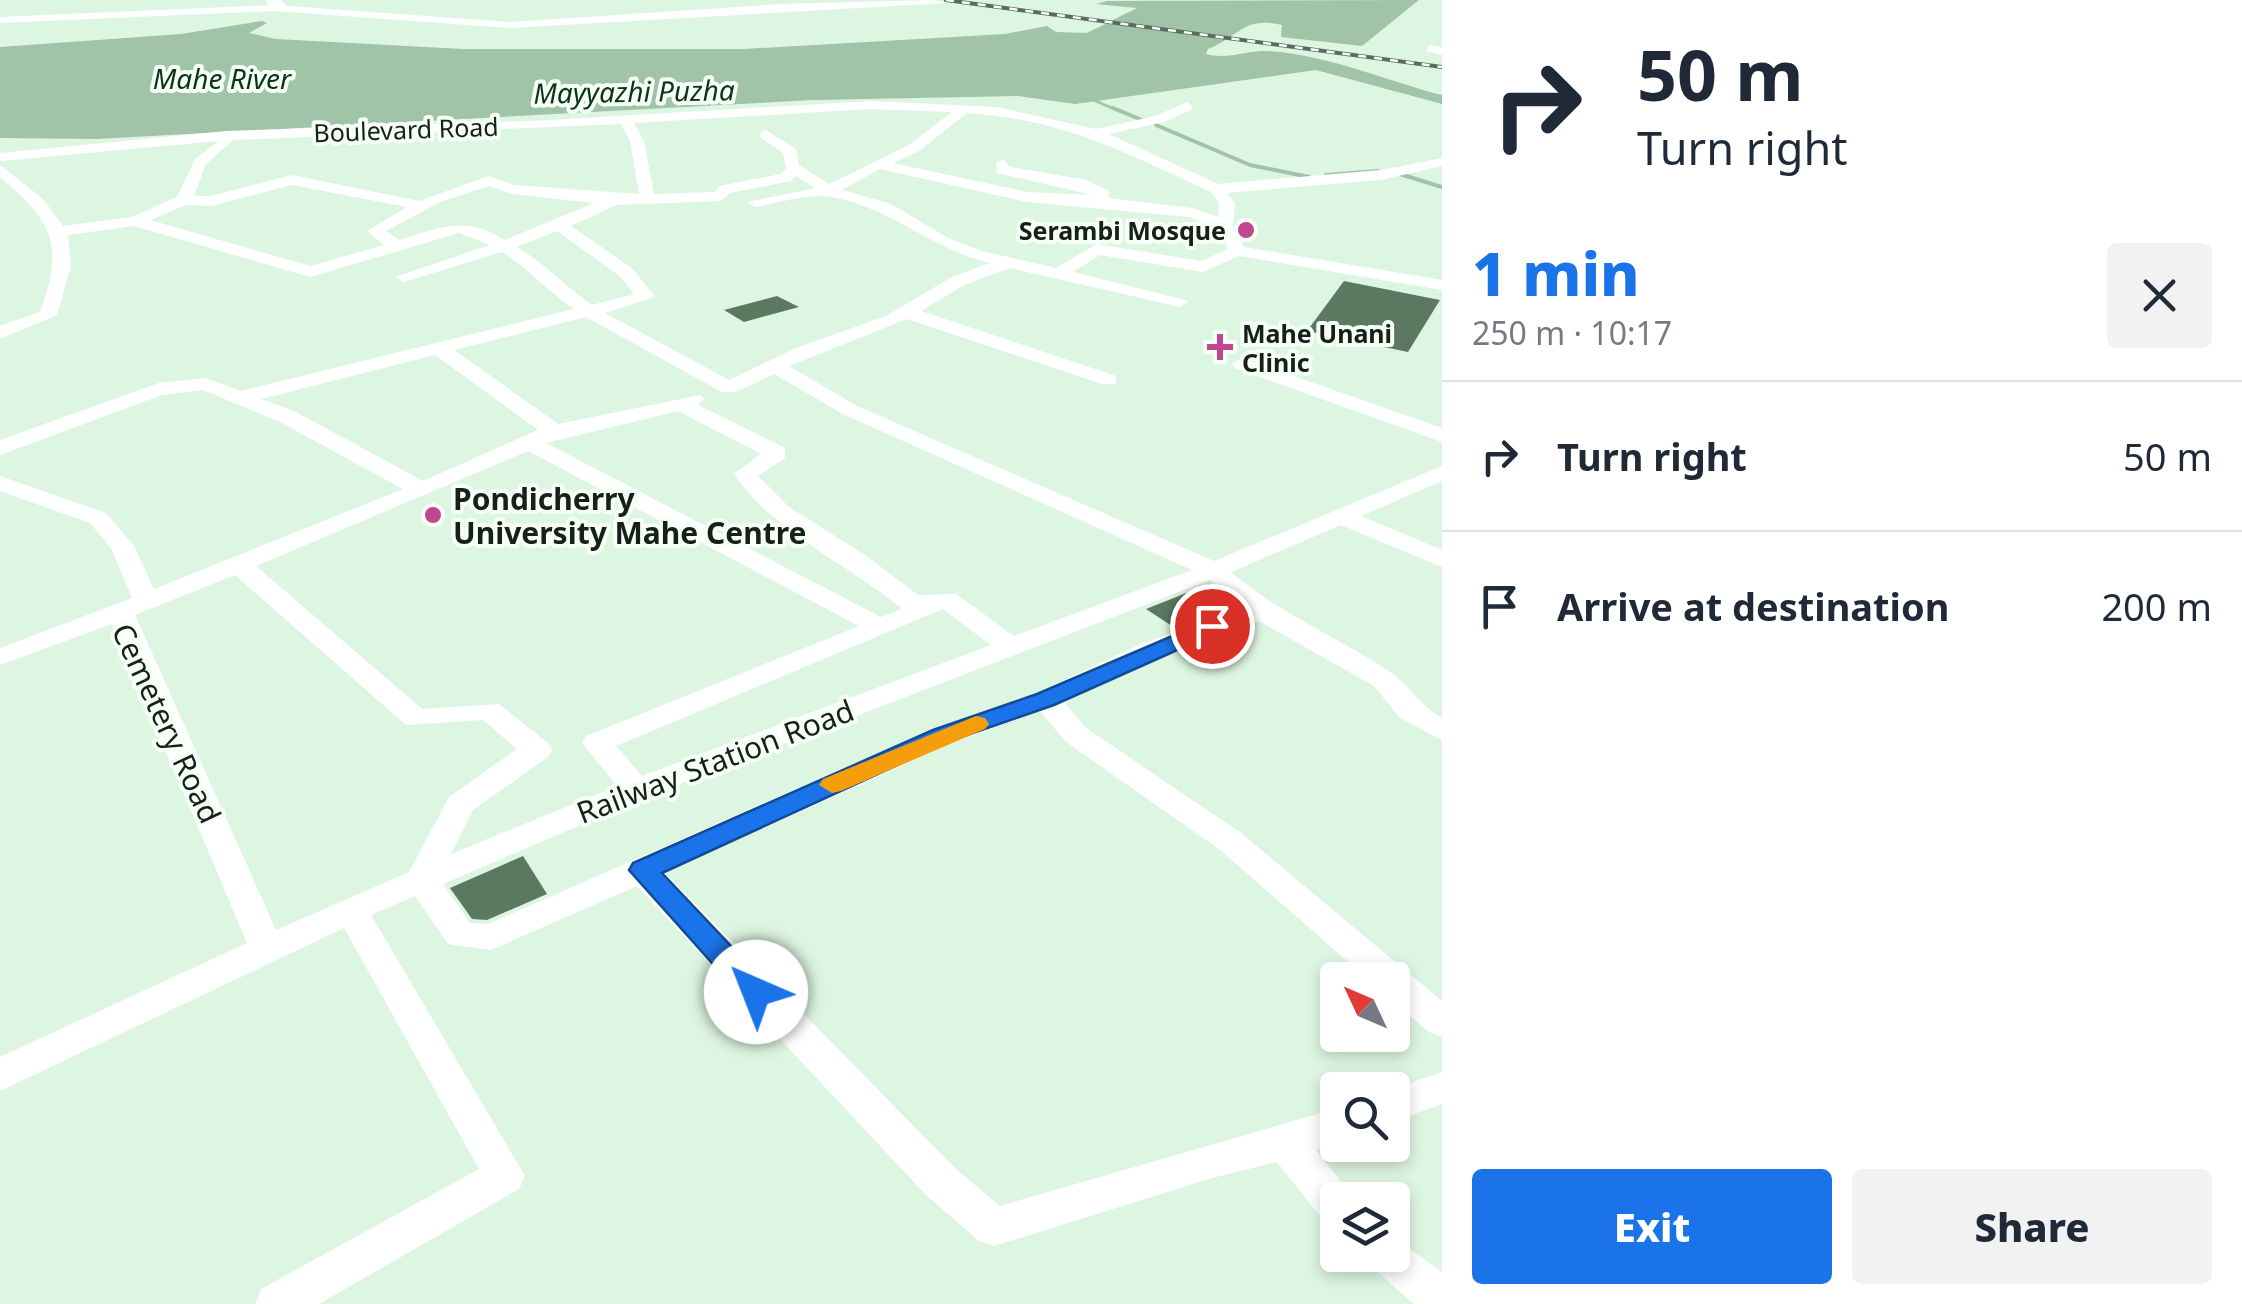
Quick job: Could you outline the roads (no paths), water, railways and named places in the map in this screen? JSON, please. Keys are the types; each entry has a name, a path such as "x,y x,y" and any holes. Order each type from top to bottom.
{"street":[{"path":"0,20 73,9 272,2 472,25 623,18 740,4 940,3"},
{"path":"594,6 623,18"},
{"path":"0,10 22,18"},
{"path":"542,10 568,21"},
{"path":"1092,134 1158,119 1188,106"},
{"name":"Boulevard Road","path":"0,158 139,140 226,135 626,120 814,108 964,109 1043,118 1092,134 1216,189"},
{"path":"647,196 685,211 829,190 914,148 964,109"},
{"path":"626,120 637,141 647,196"},
{"path":"764,133 791,152 789,162 794,168 829,190 867,200 942,242 1006,263 1180,300"},
{"path":"184,200 200,162 226,142 226,135"},
{"path":"1216,189 1394,172 1442,162"},
{"path":"1003,163 1002,170 1088,185 1104,194 1096,201"},
{"path":"878,164 1027,198 1096,201 1192,214 1225,225"},
{"path":"394,245 374,231 418,205 489,181 512,189 614,200 721,196 724,189 786,178 794,168"},
{"path":"0,169 48,208 61,231 65,264 48,314 0,333"},
{"path":"61,231 135,221 184,200 211,201 292,180 418,205"},
{"path":"1216,189 1227,203 1225,225 1237,251"},
{"path":"404,277 504,246 614,200"},
{"path":"135,221 310,272 464,228 540,268 555,288 590,312 729,388"},
{"path":"239,398 640,301 646,294 627,273 559,225"},
{"path":"1056,275 1096,249 1204,267 1237,251 1442,285"},
{"path":"0,483 98,518 122,546 133,606 422,490 554,430 680,404 729,388 778,368 803,352 906,313 958,281 1006,263"},
{"path":"906,313 1108,380"},
{"path":"438,348 554,430"},
{"path":"1242,364 1442,435"},
{"path":"778,368 850,410 1214,570 1262,610 1384,680 1410,712 1442,731"},
{"path":"0,448 159,389 205,384 288,417 422,490"},
{"path":"680,404 777,453 745,474 756,493 796,524 855,560 912,604 947,600 1011,647"},
{"path":"528,442 880,628"},
{"name":"Railway Station Road","path":"0,1075 351,910 637,789 1214,570 1442,473"},
{"path":"1341,516 1441,560"},
{"path":"238,564 416,719 488,710 537,750 460,804 422,880 460,936 491,936 942,736 1046,700 1151,650 1262,610"},
{"path":"637,789 596,743 947,600"},
{"name":"Cemetery Road","path":"0,657 133,606 268,948"},
{"path":"1046,700 1076,736 1230,841 1442,1022"},
{"path":"643,870 677,911 940,1182 994,1227 1070,1209 1227,1153 1286,1144 1320,1132"},
{"path":"276,1304 504,1176 351,910"},
{"path":"1410,1100 1442,1088"},
{"path":"1286,1144 1320,1185"},
{"path":"1409,1272 1442,1300"}],"water":[{"name":"Mahe River","path":"1419,0 1362,46 1281,37 1282,25 1259,23 1208,49 1206,54 1267,51 1310,57 1442,95 1442,104 1316,70 1075,104 1018,96 813,100 96,139 0,138 0,47 181,34 262,21 267,23 249,33 276,39 463,49 744,49 1005,34 1047,26 1056,32 1087,33 1137,8 1096,4 1107,1"}],"waterway":[{"path":"1091,99 1119,111"},
{"path":"1113,108 1142,120"},
{"path":"1156,125 1250,165 1309,177"},
{"path":"1326,175 1378,171"},
{"path":"1400,174 1442,187"}],"railway":[{"path":"946,0 1442,67"}],"place":[{"name":"Serambi Mosque","path":"1246,230"},
{"name":"Mahe Unani Clinic","path":"1220,347"},
{"name":"Pondicherry University Mahe Centre","path":"433,515"}],"water label":[{"name":"Mayyazhi Puzha","path":"634,91"}]}
